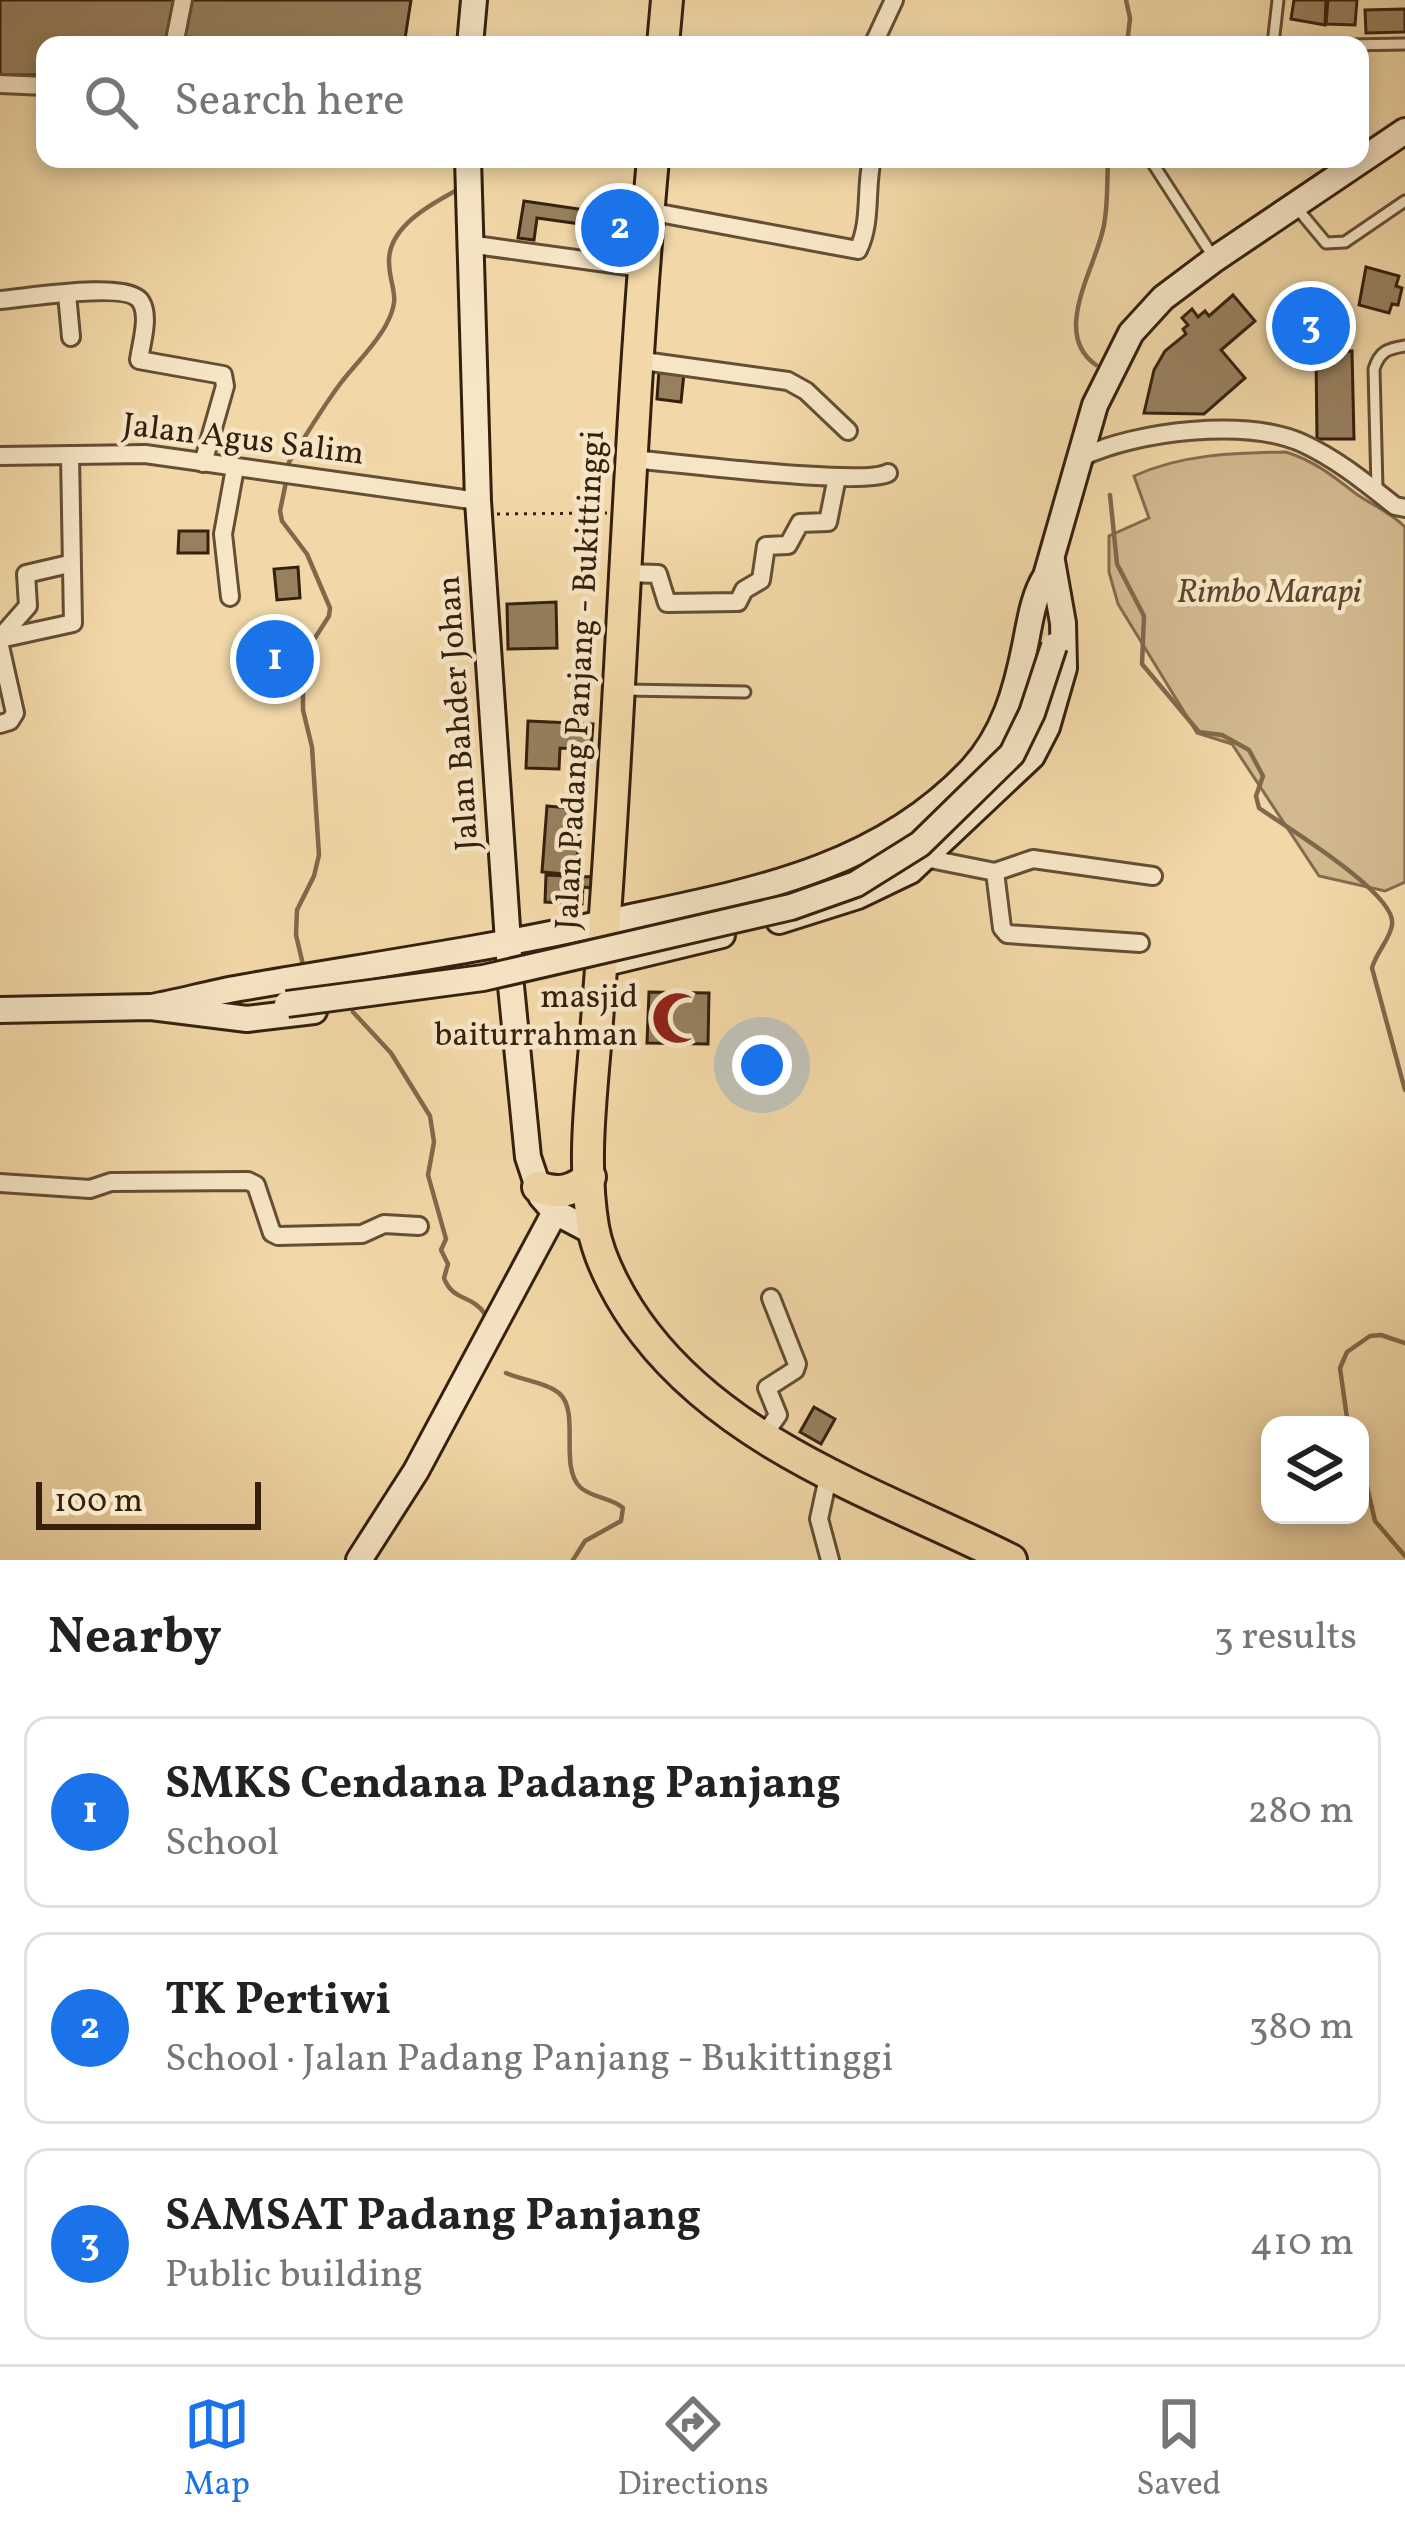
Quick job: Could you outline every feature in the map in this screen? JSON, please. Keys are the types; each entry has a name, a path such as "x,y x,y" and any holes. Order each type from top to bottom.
{"highway":[{"path":"664,36 667,0"},
{"name":"Jalan Padang Panjang - Bukittinggi","path":"652,168 589,1122 593,1232 617,1288 644,1332 686,1378 792,1456 1011,1560"},
{"path":"546,1200 590,1177"}],"main road":[{"path":"471,36 474,0"},
{"path":"1369,153 1405,131"},
{"name":"Jalan Bahder Johan","path":"468,168 479,508 511,986 528,1157 546,1200"},
{"path":"0,1010 183,1006 465,982 791,907 856,884 920,844 1012,754 1032,713 1049,646 1051,574 1095,405 1132,333 1163,298 1346,168"},
{"path":"602,964 818,911 886,885 925,858 1016,774 1042,738 1064,668 1065,640 1051,574"},
{"path":"183,1006 245,987 508,945 779,885 843,860 924,811 970,771 997,736 1008,711 1035,603 1051,574"},
{"path":"183,1006 255,1019 511,986"},
{"path":"359,1560 416,1471 546,1200 593,1232"}],"street":[{"path":"176,36 183,0"},
{"path":"877,36 894,0"},
{"path":"0,84 36,86"},
{"path":"648,212 858,250 869,205 870,168"},
{"path":"468,244 642,268"},
{"path":"0,300 112,290 131,293 141,301 139,360 223,375 225,386 203,463"},
{"path":"67,294 71,337"},
{"path":"636,360 788,381 806,391 848,431"},
{"path":"1082,458 1126,439 1268,434 1300,442 1348,468 1395,506 1405,508"},
{"name":"Jalan Agus Salim","path":"0,456 145,454 479,508"},
{"path":"0,641 73,623 70,455"},
{"path":"630,459 837,477 872,478 888,472"},
{"path":"230,597 223,534 235,468"},
{"path":"625,573 658,574 667,603 738,602 744,590 761,580 766,546 788,544 800,523 828,522 837,477"},
{"path":"0,641 28,606 26,574 69,564"},
{"path":"0,641 15,713 0,724"},
{"path":"925,858 995,872 1033,860 1153,876"},
{"path":"995,872 1002,928 1007,934 1140,943"},
{"path":"0,1183 91,1189 111,1182 248,1181 256,1185 272,1233 278,1236 362,1234 384,1224 419,1226"},
{"path":"764,1435 778,1415 768,1384 795,1370 797,1364 771,1298"},
{"path":"829,1474 819,1519 830,1560"}],"lane":[{"path":"1274,36 1278,0"},
{"path":"1369,45 1405,44"},
{"path":"1156,168 1215,259"},
{"path":"1294,204 1326,242 1334,244 1345,242 1405,201"},
{"path":"1377,491 1373,369 1378,356 1405,346"},
{"path":"620,689 745,692"}],"path":[{"path":"479,508 627,513"}],"green space":[{"name":"Rimbo Marapi","path":"1286,452 1322,469 1405,527 1405,882 1385,891 1319,876 1232,744 1197,733 1118,604 1109,572 1109,536 1149,518 1134,476 1189,459"}],"building":[{"path":"0,0 411,0 405,36 36,36 36,75 0,75"},
{"path":"1294,0 1326,0 1325,25 1291,19"},
{"path":"1328,0 1357,0 1355,25 1326,24"},
{"path":"1405,9 1405,32 1366,33 1365,10"},
{"path":"524,201 626,216 623,239 608,237 609,228 537,218 534,240 518,238"},
{"path":"1366,267 1399,276 1398,305 1392,304 1389,313 1359,305"},
{"path":"1326,287 1353,327 1333,340 1325,330 1308,341 1315,352 1296,364 1269,324 1289,311 1295,315 1287,303 1300,294 1308,307 1307,299"},
{"path":"1233,295 1255,321 1221,350 1245,378 1204,414 1144,413 1154,370 1165,351 1186,334 1183,329 1188,325 1182,318 1192,309 1198,317 1205,311 1209,316"},
{"path":"1352,351 1354,439 1317,439 1316,352"},
{"path":"659,370 684,373 681,402 657,399"},
{"path":"179,531 208,531 208,553 178,553"},
{"path":"298,567 300,598 277,600 274,569"},
{"path":"556,602 557,648 508,649 507,604"},
{"path":"528,721 593,724 591,750 560,748 559,769 526,768"},
{"path":"547,806 581,809 576,875 542,872"},
{"path":"546,875 592,877 591,888 583,887 582,904 545,902"},
{"name":"masjid baiturrahman","path":"649,992 709,993 708,1044 647,1043"},
{"path":"814,1407 835,1419 821,1444 800,1432"}],"waterway":[{"path":"1126,0 1128,36"},
{"path":"1096,365 1083,351 1076,317 1104,225 1108,168"},
{"path":"288,471 320,413 391,315 389,262 396,238 413,218 457,190"},
{"path":"286,482 282,521 307,554 330,608 303,666 303,710 312,747 319,855 297,910 296,935 304,969"},
{"path":"1110,495 1117,564 1144,616 1142,664 1199,732 1222,735 1249,750 1263,776 1256,796 1259,808 1359,879 1389,912 1391,930 1372,968 1405,1090"},
{"path":"353,1012 391,1053 430,1116 434,1142 428,1175 446,1239 441,1250 448,1264 444,1278 452,1291 480,1308 485,1314 483,1323"},
{"path":"1347,1416 1340,1368 1347,1352 1370,1336 1405,1343"},
{"path":"506,1373 560,1394 569,1414 574,1478 585,1491 623,1508 621,1521 585,1541 573,1560"},
{"path":"1369,1495 1375,1521 1405,1556"}],"place":[{"name":"TK Pertiwi","path":"620,228"},
{"name":"SAMSAT Padang Panjang","path":"1311,326"},
{"name":"SMKS Cendana Padang Panjang","path":"275,659"},
{"name":"masjid baiturrahman","path":"678,1018"}]}
